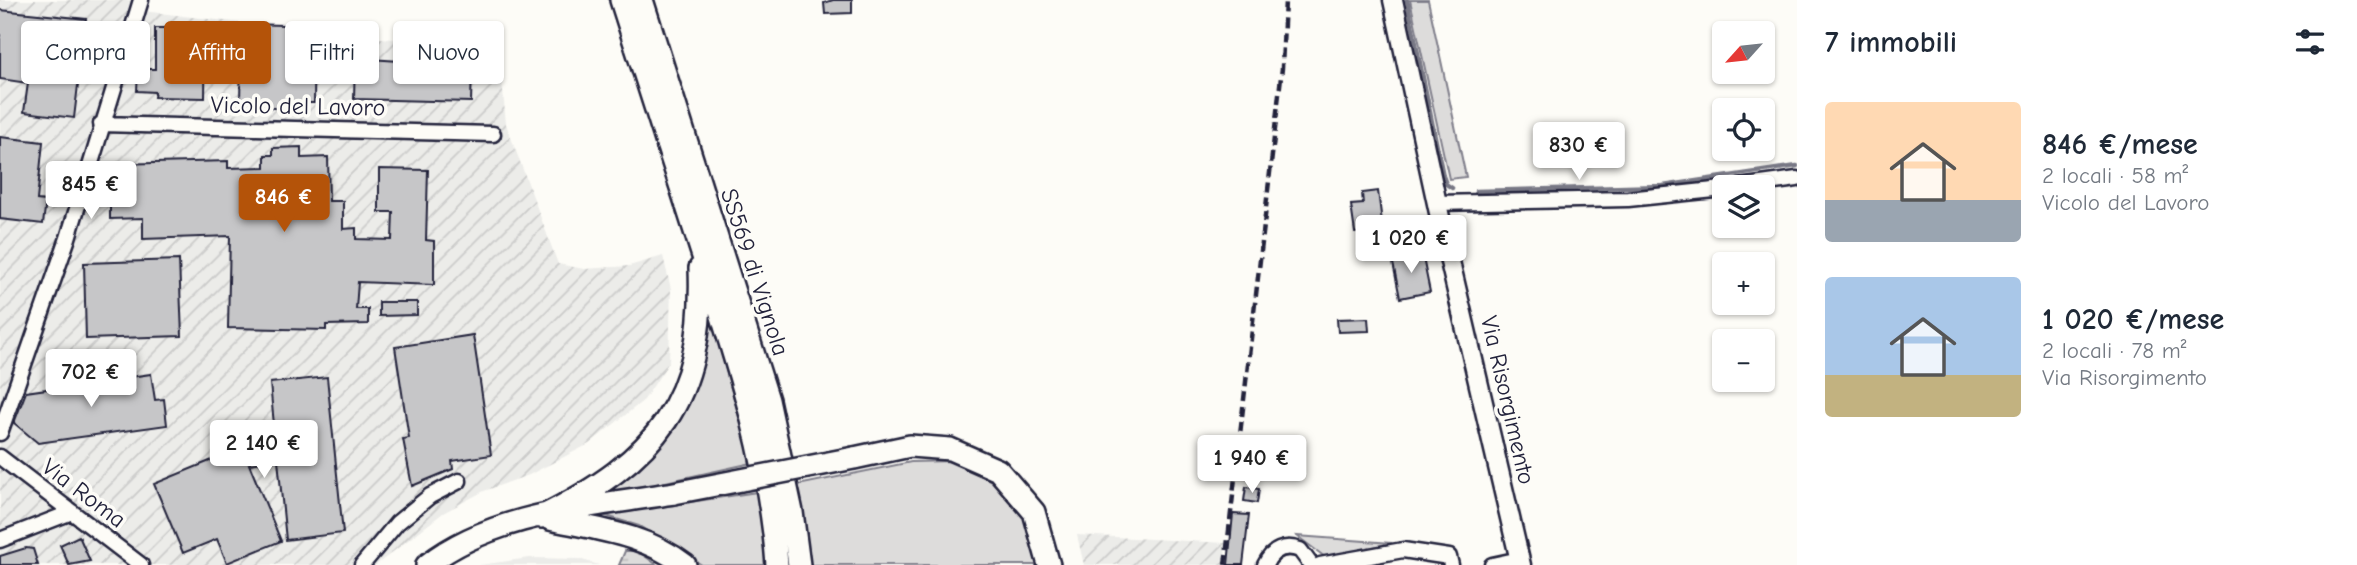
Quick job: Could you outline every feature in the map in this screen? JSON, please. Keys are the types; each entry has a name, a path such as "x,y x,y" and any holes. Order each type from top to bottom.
{"highway":[{"name":"SS569 di Vignola","path":"621,0 699,243 758,442 775,533 777,565"},
{"name":"SS569 di Vignola","path":"642,0 768,400 792,512 799,565"},
{"path":"541,517 574,500 643,452 685,390 700,326 699,243"},
{"path":"427,565 445,552 491,529 910,446 950,449 998,470 1034,512 1049,565"},
{"path":"541,517 632,537 674,556 685,565"}],"main road":[{"name":"Via Risorgimento","path":"1393,0 1436,203 1521,562"}],"street":[{"path":"0,433 68,238 141,0"},
{"name":"Vicolo del Lavoro","path":"101,124 492,134"},
{"path":"1775,182 1797,179"},
{"path":"1436,203 1628,199 1712,191"},
{"name":"Via Roma","path":"0,457 141,565"},
{"path":"362,565 397,523 430,496 459,481"},
{"path":"0,540 72,512"},
{"path":"1265,565 1273,553 1286,547 1300,550 1311,565"},
{"path":"1320,565 1403,550 1449,557 1451,565"},
{"path":"1492,565 1521,562"}],"shaded area":[{"path":"0,0 144,0 143,11 225,21 164,21 164,84 271,84 271,27 285,28 285,84 379,84 379,38 393,39 393,84 502,84 506,124 558,264 584,269 629,266 663,256 671,289 669,362 644,400 589,444 529,475 484,491 443,513 376,565 0,565"},
{"path":"1077,535 1226,543 1224,565 1084,565"},
{"path":"530,558 579,559 599,565 479,565"}],"green space":[{"path":"1410,0 1428,0 1466,177 1449,179"},
{"path":"709,309 752,463 602,496 652,451 679,415 699,375 705,353"},
{"path":"952,461 992,481 1025,517 1040,565 810,565 798,485 911,462"},
{"path":"757,492 767,565 702,565 639,526 603,515"},
{"path":"1297,536 1392,543 1325,557"},
{"path":"625,551 638,551 657,565 619,565"}],"building":[{"path":"852,0 852,13 825,14 824,3"},
{"path":"0,10 86,19 21,21 21,82 0,79"},
{"path":"271,25 284,25 285,84 314,84 314,103 286,103 286,108 260,108 261,102 240,102 240,84 271,84"},
{"path":"155,28 164,28 164,84 205,84 205,98 154,97 155,92 137,91 137,84 150,84 150,69 155,69"},
{"path":"379,60 393,61 393,84 472,84 471,102 354,99 354,84 379,84"},
{"path":"28,84 78,84 74,118 24,112"},
{"path":"0,137 43,142 37,200 46,201 43,224 0,219"},
{"path":"301,147 301,158 328,157 329,201 343,201 343,229 356,228 356,239 392,240 393,212 379,212 379,169 428,170 426,240 434,241 434,285 358,282 356,309 368,309 368,324 326,325 326,330 228,328 230,236 143,239 143,218 110,219 110,195 119,195 118,164 228,161 228,168 265,167 265,155 273,155 273,148"},
{"path":"1378,191 1383,230 1355,233 1351,205 1363,204 1362,193"},
{"path":"1422,253 1430,292 1400,298 1392,258"},
{"path":"179,260 182,336 86,339 84,263"},
{"path":"379,302 417,302 417,315 379,316"},
{"path":"1368,318 1369,331 1338,332 1337,319"},
{"path":"473,335 491,455 452,461 453,469 412,486 403,439 409,438 395,347"},
{"path":"151,374 155,400 164,399 167,425 38,443 14,423 26,392"},
{"path":"327,377 343,533 286,540 278,460 249,464 281,541 227,563 217,539 183,553 154,484 251,444 249,429 274,425 270,383"},
{"path":"1246,487 1259,489 1257,503 1244,501"},
{"path":"1233,514 1249,515 1243,565 1228,565"},
{"path":"79,536 90,561 69,565 60,545"},
{"path":"26,548 33,549 38,565 0,565 0,556"}],"waterway":[{"path":"1407,0 1443,176 1446,184 1452,188"},
{"path":"1476,191 1663,186 1797,166"}],"railway":[{"path":"1225,565 1282,68 1285,0"}]}
